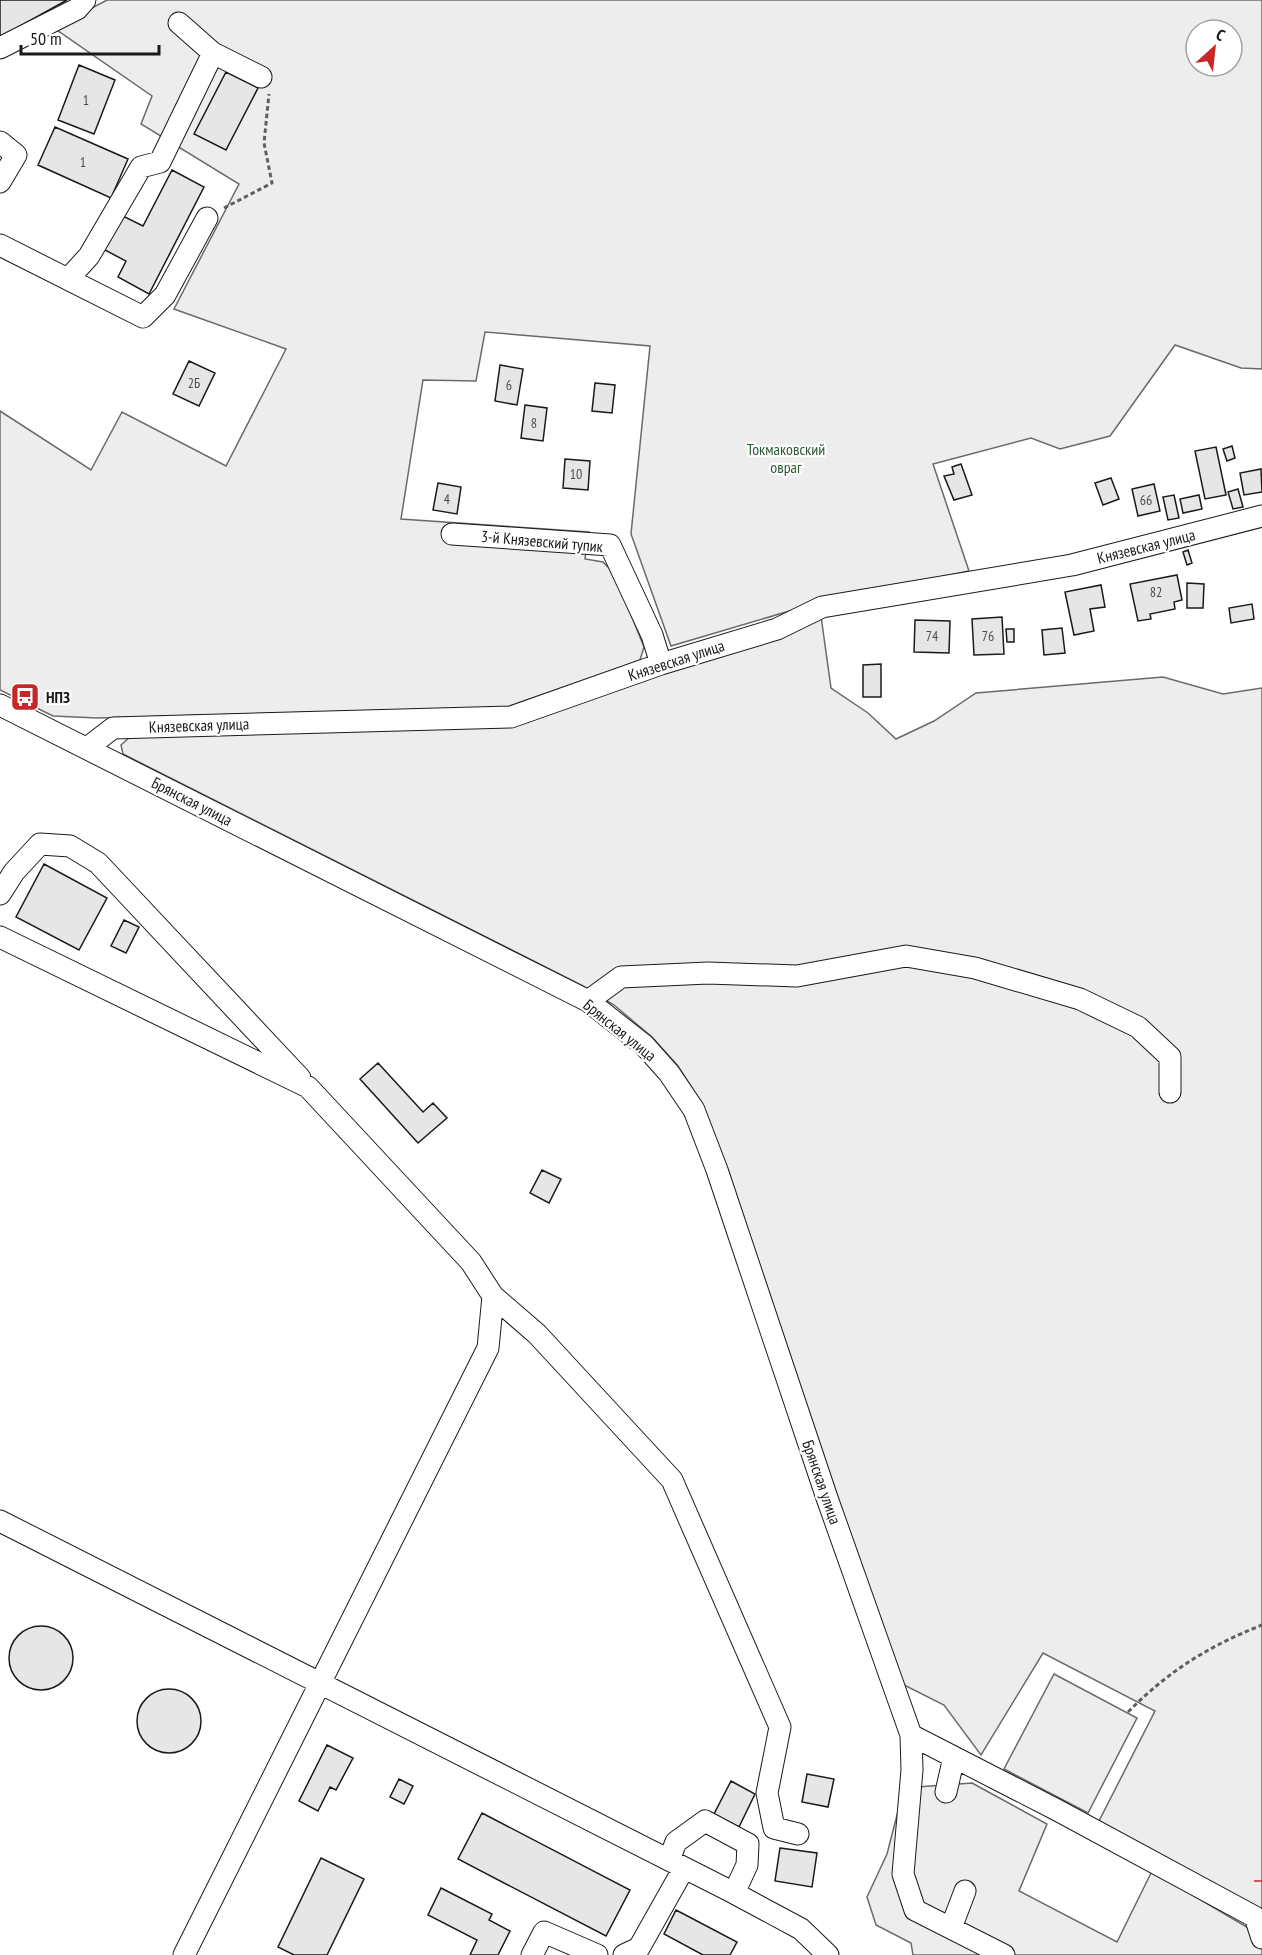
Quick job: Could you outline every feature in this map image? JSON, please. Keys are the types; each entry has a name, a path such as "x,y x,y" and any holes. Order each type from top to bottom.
{"street":[{"path":"0,48 77,9 85,0"},
{"path":"179,23 213,53 261,77"},
{"path":"68,279 89,256 141,167 160,162 213,53"},
{"path":"0,142 16,155 0,182"},
{"path":"0,245 143,317 165,295 207,218"},
{"name":"Князевская улица","path":"87,748 112,728 511,717 661,664 777,629 822,608 1072,565 1262,516"},
{"name":"3-й Князевский тупик","path":"452,534 610,545 652,636 661,664"},
{"name":"Брянская улица","path":"0,705 588,1001 644,1045 669,1073 694,1110 717,1170 827,1498 911,1736 912,1770 903,1874 915,1910 1004,1955"},
{"path":"0,894 14,872 39,844 70,846 98,863 471,1262 493,1296 537,1334 672,1480 780,1727 767,1793 774,1828 798,1834"},
{"path":"0,937 308,1087"},
{"path":"588,1001 621,977 708,973 797,976 906,956 975,968 1080,999 1138,1027 1170,1057 1170,1092"},
{"path":"184,1955 488,1347 493,1296"},
{"path":"0,1521 734,1893 801,1929 828,1955"},
{"path":"911,1736 1255,1917 1262,1938"},
{"path":"946,1792 954,1757"},
{"path":"624,1955 639,1948 676,1864 676,1842 705,1821 748,1844 747,1865 734,1893"},
{"path":"951,1928 964,1891"},
{"path":"532,1955 544,1932 597,1955"}],"path":[{"path":"207,218 272,183 264,143 269,91 261,77"},
{"path":"1128,1712 1154,1686 1180,1666 1208,1648 1262,1625"}],"shaded area":[{"path":"107,0 1262,0 1262,369 1241,368 1175,345 1110,436 1060,449 1031,438 933,464 969,571 820,602 671,646 631,534 650,346 485,332 476,381 423,380 401,519 589,532 585,559 603,562 614,573 644,647 640,660 509,707 97,718 53,716 0,690 0,411 91,470 122,412 226,466 286,349 174,309 239,184 141,124 152,96 54,28"},
{"path":"821,616 831,688 868,713 896,739 934,721 976,693 1163,677 1223,694 1262,688 1262,1918 1099,1821 1155,1711 1043,1653 981,1755 944,1705 900,1683 703,1105 678,1066 652,1037 614,1005 583,986 123,754 121,745 131,736 514,725"},
{"path":"1054,1674 1137,1718 1088,1813 1004,1769"},
{"path":"972,1783 1047,1824 1019,1891 1117,1942 1152,1871 1262,1936 1262,1955 913,1955 911,1943 876,1925 867,1897 887,1854 904,1788"}],"building":[{"path":"0,0 67,0 0,37"},
{"path":"79,65 115,80 94,134 58,120"},
{"path":"226,72 258,88 226,150 194,134"},
{"path":"55,127 128,159 111,198 38,165"},
{"path":"172,170 204,187 149,294 118,277 126,261 103,249 121,215 143,226"},
{"path":"189,361 215,373 199,406 173,394"},
{"path":"500,365 523,369 517,405 495,401"},
{"path":"595,383 615,385 612,413 592,411"},
{"path":"525,405 547,408 543,441 521,438"},
{"path":"1232,446 1235,458 1227,461 1223,449"},
{"path":"1216,447 1226,495 1205,499 1195,451"},
{"path":"565,459 590,461 588,490 563,488"},
{"path":"961,464 972,495 954,500 944,476 954,474 952,467"},
{"path":"1261,469 1262,492 1244,495 1240,473"},
{"path":"1111,478 1119,499 1103,505 1095,483"},
{"path":"438,483 461,487 457,514 433,510"},
{"path":"1154,484 1160,511 1138,516 1132,489"},
{"path":"1238,489 1243,507 1233,509 1228,492"},
{"path":"1174,495 1179,518 1168,520 1163,497"},
{"path":"1199,495 1202,509 1183,513 1180,499"},
{"path":"1188,550 1192,563 1187,565 1183,552"},
{"path":"1177,575 1182,600 1174,602 1175,609 1150,614 1151,619 1138,621 1130,584"},
{"path":"1187,583 1204,584 1203,608 1187,608"},
{"path":"1101,585 1105,607 1090,609 1094,631 1074,635 1065,592"},
{"path":"1252,604 1254,619 1231,623 1229,608"},
{"path":"1002,617 1004,654 974,655 972,619"},
{"path":"915,620 950,621 949,653 914,652"},
{"path":"1062,628 1065,653 1044,655 1042,630"},
{"path":"1006,629 1014,629 1014,642 1007,642"},
{"path":"881,664 881,697 863,697 863,665"},
{"path":"44,864 107,898 79,950 16,917"},
{"path":"124,920 139,927 126,953 111,946"},
{"path":"378,1063 423,1112 433,1103 447,1118 418,1143 360,1079"},
{"path":"542,1170 561,1179 549,1203 530,1193"},
{"path":"35,1626 47,1626 64,1635 71,1646 73,1658 71,1670 64,1681 47,1690 35,1690 23,1685 14,1676 9,1664 9,1652 14,1640 23,1631"},
{"path":"163,1689 175,1689 192,1698 199,1709 201,1721 199,1733 192,1744 175,1753 163,1753 151,1748 142,1739 137,1727 137,1715 142,1703 151,1694"},
{"path":"327,1745 353,1758 336,1790 330,1787 318,1811 299,1801"},
{"path":"807,1774 834,1779 828,1807 802,1802"},
{"path":"399,1779 413,1786 404,1804 390,1797"},
{"path":"731,1781 755,1794 739,1827 714,1814"},
{"path":"482,1813 630,1890 606,1936 458,1859"},
{"path":"780,1848 817,1853 812,1887 775,1881"},
{"path":"321,1858 364,1879 327,1955 294,1955 278,1947"},
{"path":"441,1888 492,1914 489,1920 510,1931 498,1955 470,1955 477,1940 428,1915"},
{"path":"676,1910 737,1942 730,1955 703,1955 664,1934"}],"power":[{"path":"1254,1881 1262,1881"}],"place":[{"name":"НПЗ","path":"25,697"}],"park label":[{"name":"Токмаковский овраг","path":"786,458"}]}
